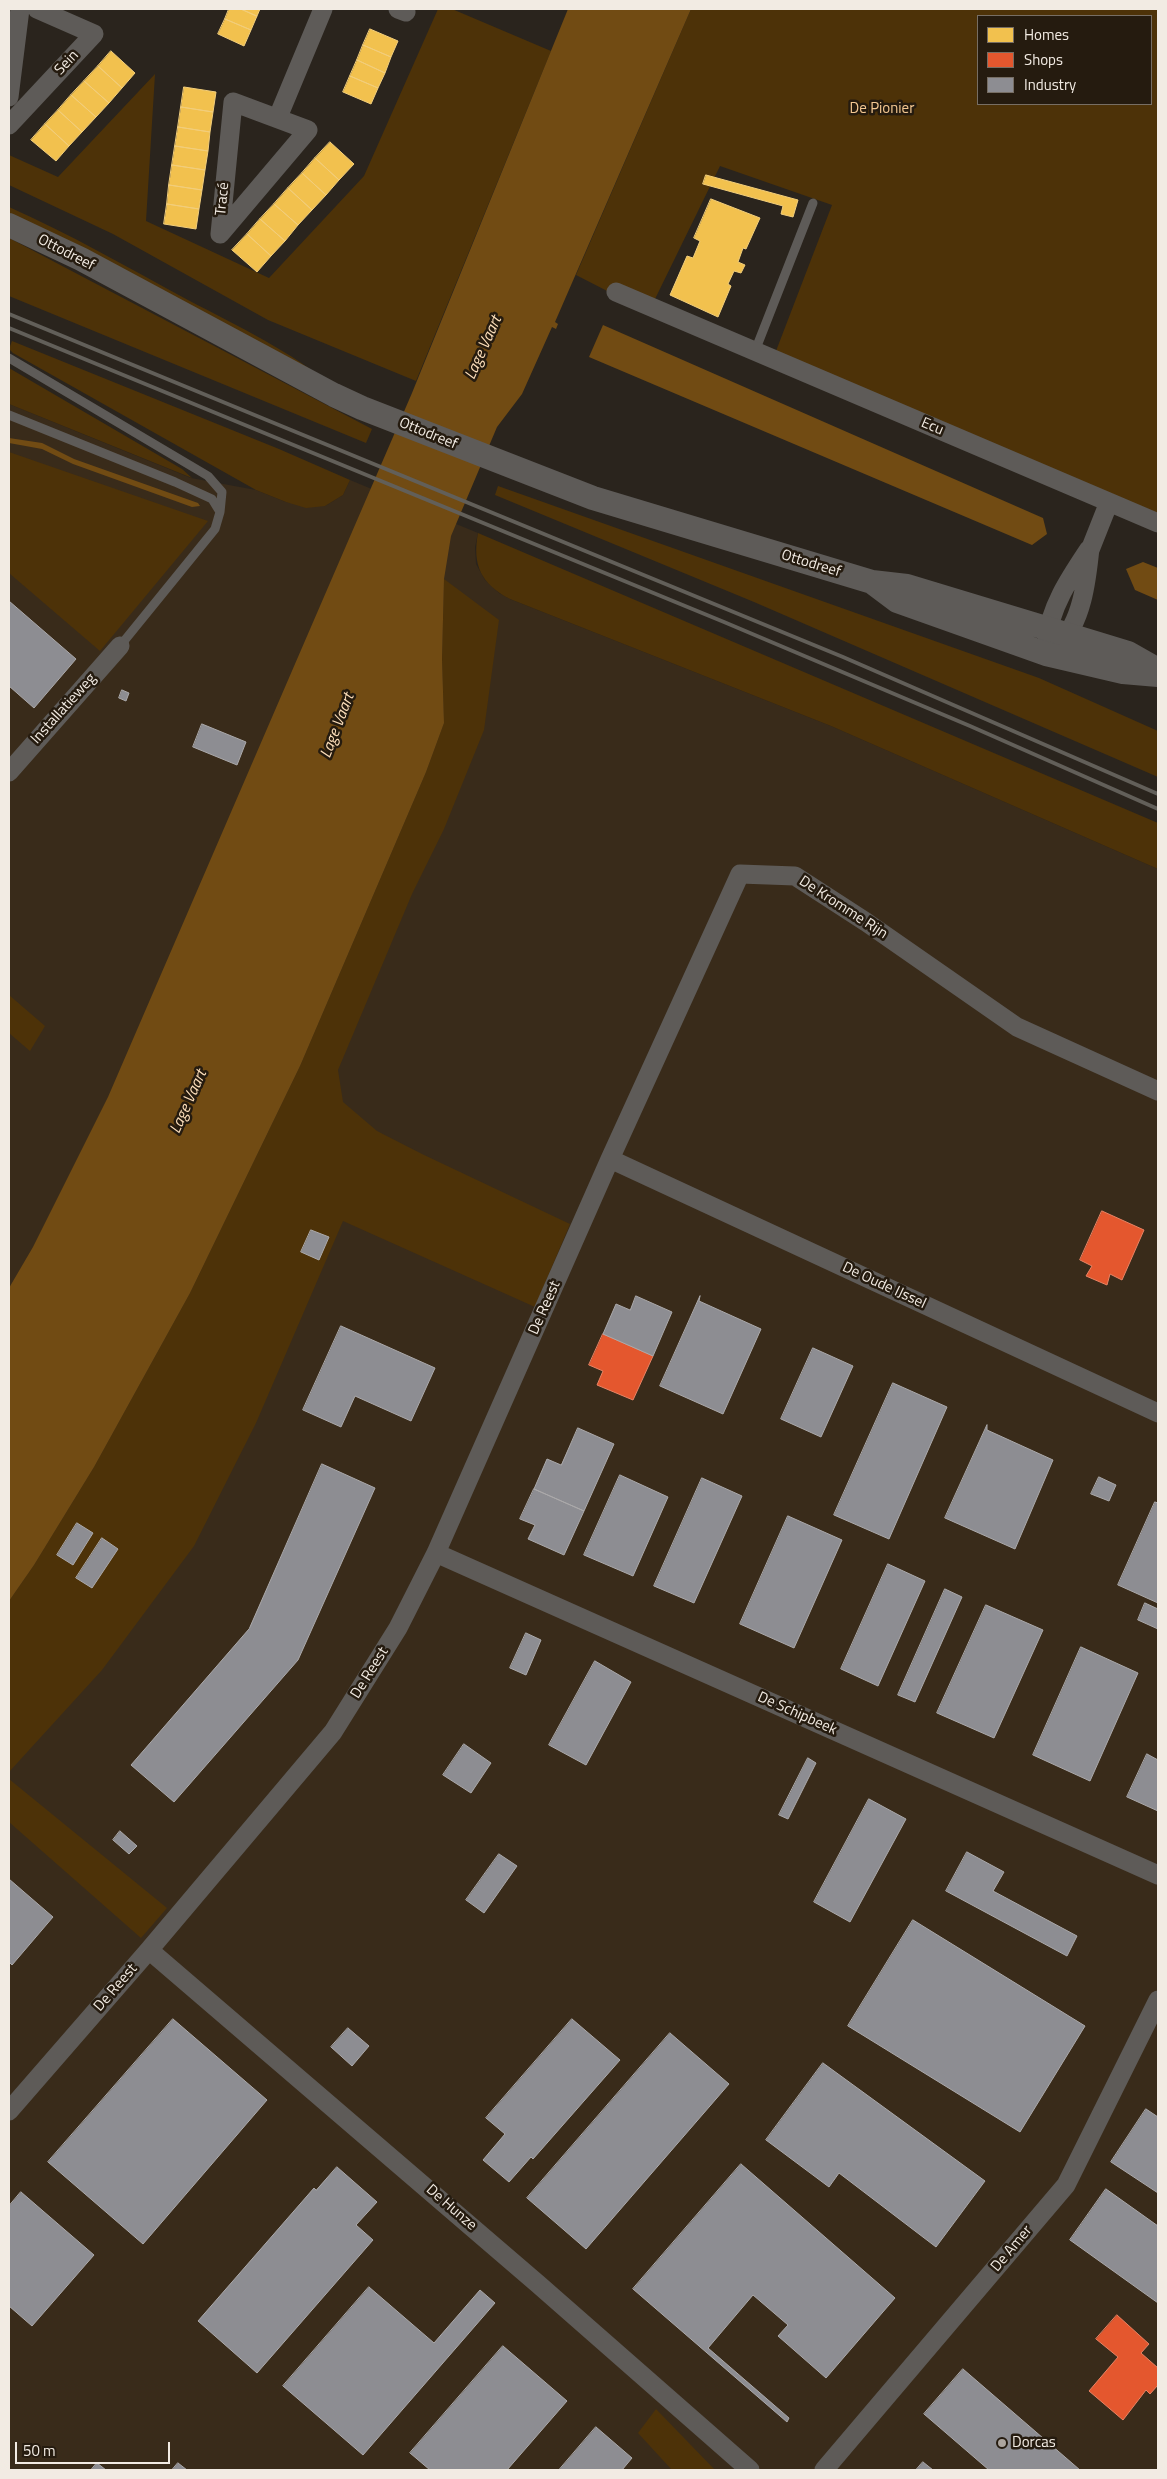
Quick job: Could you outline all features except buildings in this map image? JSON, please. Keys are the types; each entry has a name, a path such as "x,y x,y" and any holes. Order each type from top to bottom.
{"street":[{"path":"9,97 20,9"},
{"path":"278,117 323,9"},
{"name":"Sein","path":"9,125 94,34 49,11"},
{"name":"Tracé","path":"233,102 278,117 308,130 220,234 233,102"},
{"name":"Ottodreef","path":"9,224 362,408 528,474 593,498 872,582 907,586 1058,632 1128,654 1158,670"},
{"name":"Ecu","path":"616,292 1158,523"},
{"path":"1072,596 1109,502"},
{"path":"1046,654 1088,577 1090,548"},
{"name":"Ottodreef","path":"872,582 897,601 1046,654 1123,672 1158,675"},
{"name":"Installatieweg","path":"9,772 120,646"},
{"name":"De Kromme Rijn","path":"610,1159 740,874 795,876 866,922 1017,1027 1158,1092"},
{"name":"De Oude IJssel","path":"610,1159 1158,1412"},
{"name":"De Reest","path":"9,2111 149,1950 333,1732 398,1628 436,1553 610,1159"},
{"name":"De Schipbeek","path":"436,1553 1158,1874"},
{"name":"De Hunze","path":"149,1950 538,2284 750,2470"},
{"name":"De Amer","path":"824,2470 1066,2185 1158,2000"}],"lane":[{"path":"755,351 813,203"},
{"path":"9,358 208,476 222,492 220,512 215,529 120,646"},
{"path":"9,415 175,482 212,500 220,512"}],"shaded area":[{"path":"9,404 191,478 256,490 286,502 325,506 343,495 350,480 478,533 475,547 476,564 485,580 499,593 510,599 831,726 1158,869 1158,2470 9,2470"}],"green space":[{"path":"438,9 452,9 551,51 416,381 268,320 113,234 9,185 9,155 58,177 155,74 146,221 269,278 364,176"},
{"name":"De Pionier","path":"691,9 1158,9 1158,515 776,351 832,205 720,166 655,299 615,295 576,275"},
{"path":"9,207 77,240 264,340 301,363 335,388 9,213"},
{"path":"9,238 372,429 366,443 9,296"},
{"path":"12,341 279,449 350,480 343,495 325,506 306,508 256,490 13,353 9,349"},
{"path":"9,368 182,469 192,478 9,404"},
{"path":"9,452 208,521 100,651 9,573"},
{"path":"498,486 1039,678 1158,731 1158,777 754,602 495,495"},
{"path":"478,533 1158,823 1158,869 831,726 510,599 492,587 481,572 476,555"},
{"path":"444,579 499,620 484,730 444,829 412,894 338,1070 343,1102 377,1131 570,1224 535,1307 343,1221 256,1423 194,1546 102,1670 9,1772 9,1601 34,1565 94,1467 190,1293 300,1066 426,772 444,723 442,659"},
{"path":"9,995 45,1026 30,1051 9,1033"},
{"path":"9,1779 167,1908 141,1938 9,1822"},
{"path":"656,2409 715,2470 672,2470 638,2433"}],"water":[{"name":"Lage Vaart","path":"568,9 691,9 555,322 558,324 556,329 552,327 522,394 497,427 451,536 444,579 442,659 444,723 426,772 300,1066 190,1293 94,1467 34,1565 9,1601 9,1288 33,1247 108,1097 412,393"},
{"path":"603,325 1043,518 1047,534 1032,545 589,357"},
{"path":"9,438 42,443 74,459 198,503 200,506 192,507 73,464 42,449 9,443"},
{"path":"1143,562 1158,568 1158,600 1135,590 1126,569"}],"railway":[{"path":"9,314 843,657 1158,794"},
{"path":"9,328 724,622 970,726 1158,809"}],"place":[{"name":"Dorcas","path":"1002,2443"}]}
